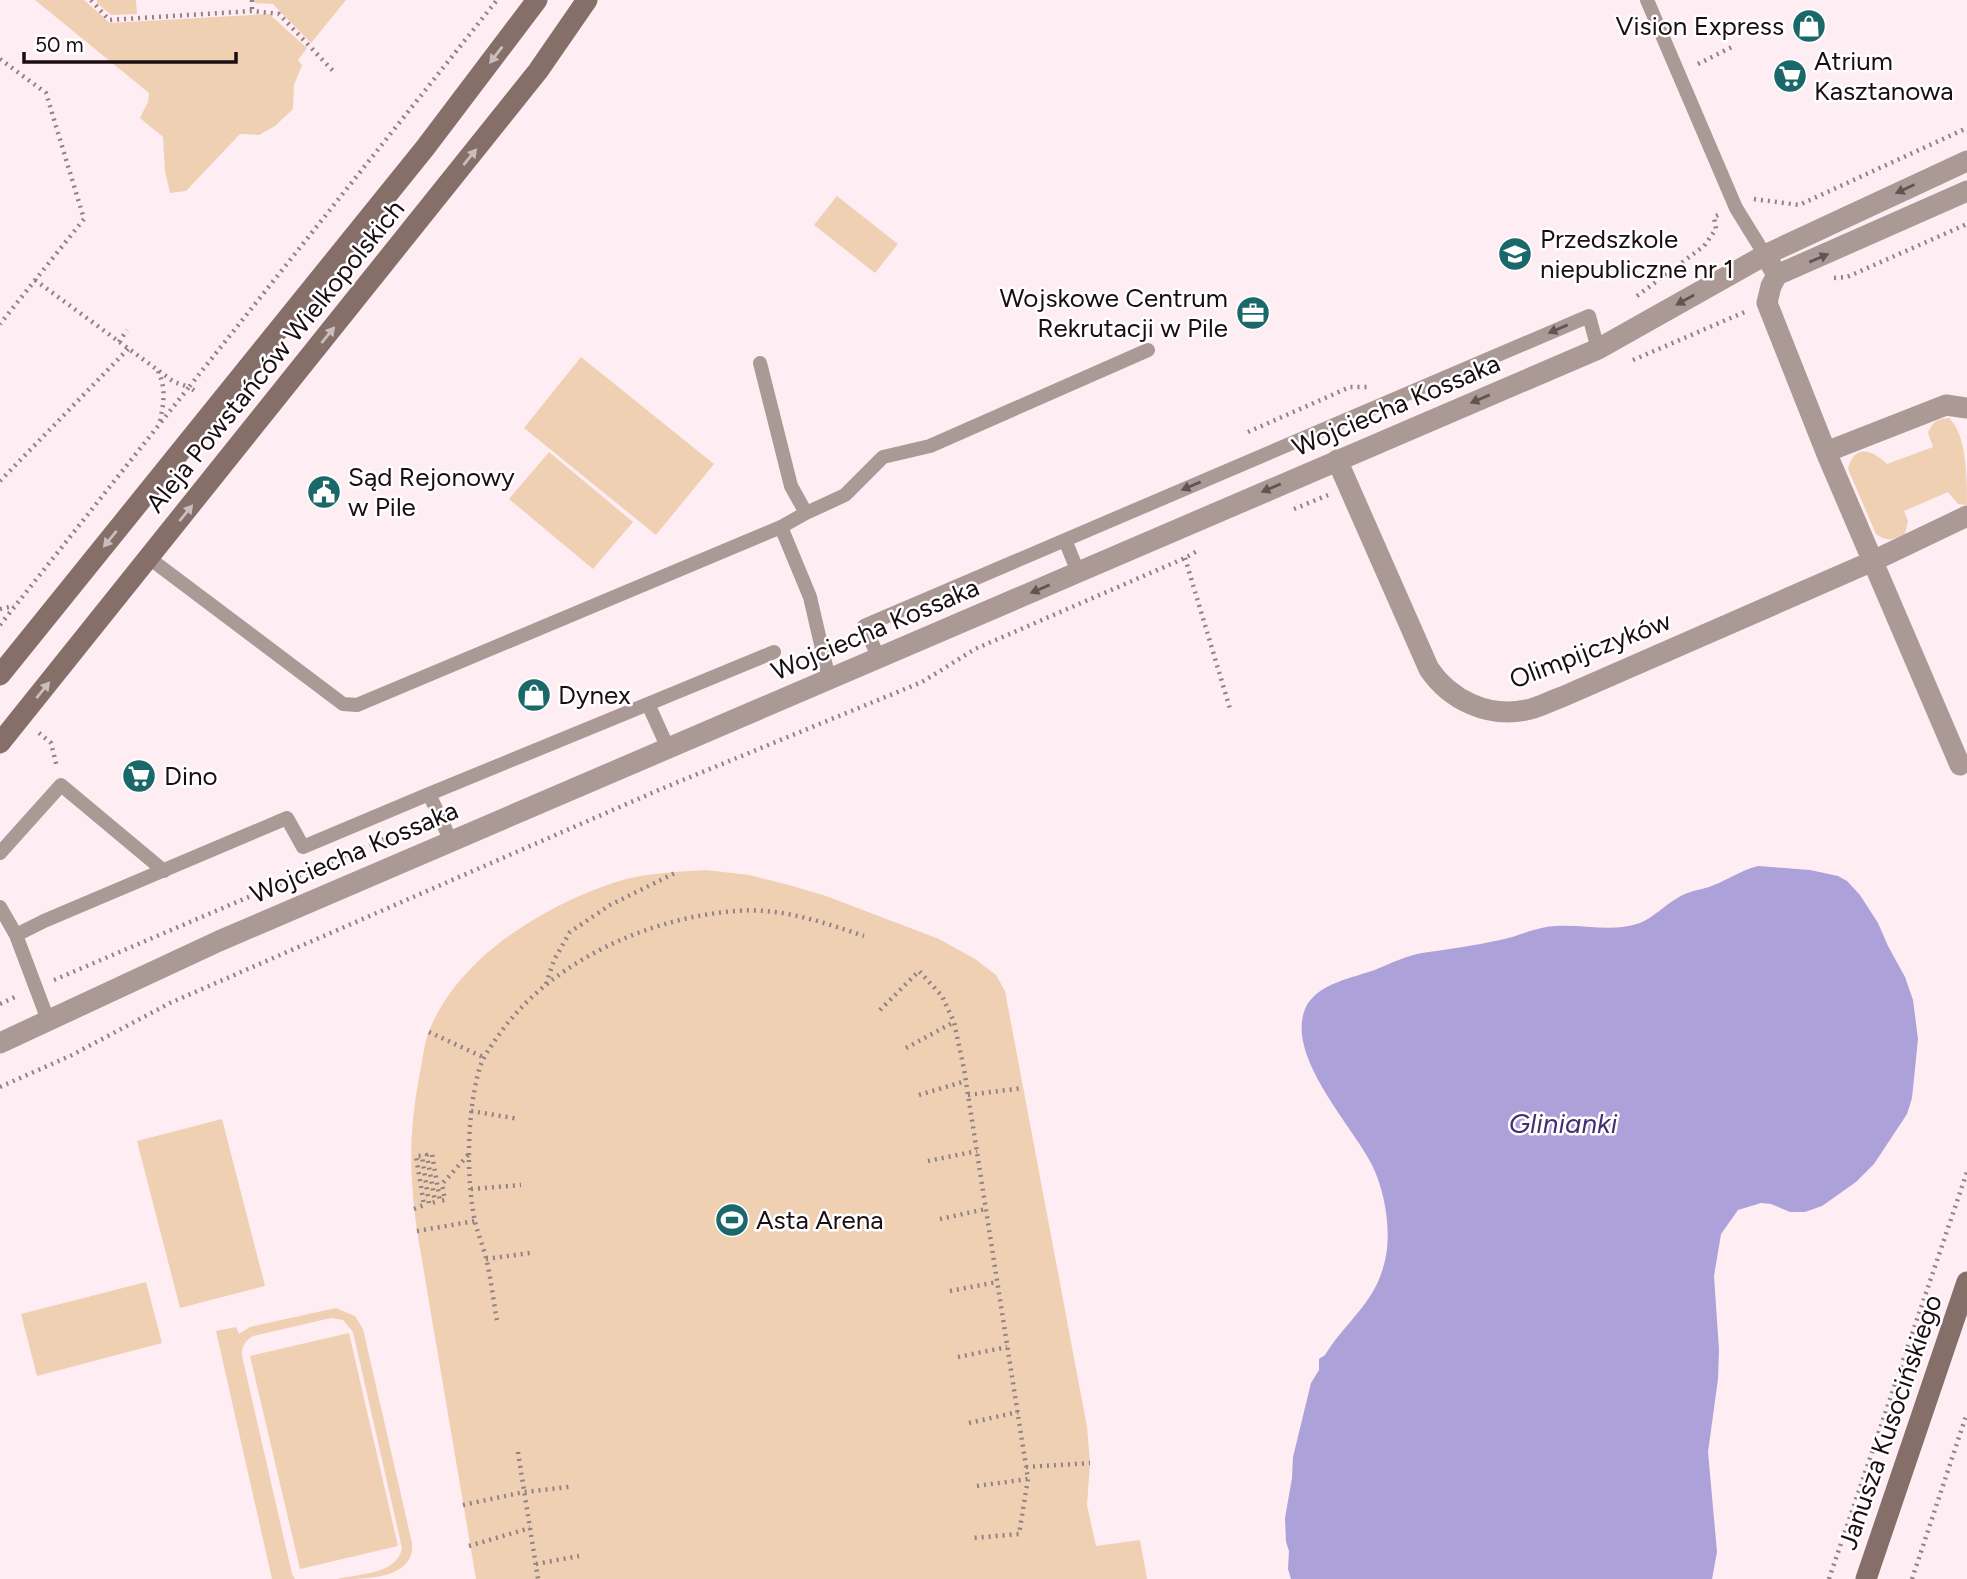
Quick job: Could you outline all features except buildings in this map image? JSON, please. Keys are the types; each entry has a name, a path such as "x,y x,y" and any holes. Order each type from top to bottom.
{"main road":[{"name":"Aleja Powstańców Wielkopolskich","path":"0,675 417,159 537,0"},
{"name":"Aleja Powstańców Wielkopolskich","path":"0,743 538,71 587,0"},
{"name":"Janusza Kusocińskiego","path":"1866,1579 1967,1282"}],"street":[{"name":"Wojciecha Kossaka","path":"0,1043 144,974 1598,349 1765,255 1967,160"},
{"path":"1960,765 1826,452 1767,303 1777,275 1967,191"},
{"path":"1765,255 1777,275"},
{"path":"1826,452 1946,405 1967,408"},
{"name":"Olimpijczyków","path":"1337,460 1429,669 1440,683 1458,698 1483,709 1498,711 1529,710 1562,697 1873,561 1967,516"}],"lane":[{"path":"1647,0 1736,208 1765,255"},
{"path":"879,658 864,626 1589,316 1598,349"},
{"path":"149,558 343,704 353,706 781,527 845,495 883,457 930,446 1148,351"},
{"path":"760,363 791,486 806,513"},
{"path":"781,527 810,597 829,679"},
{"path":"1065,540 1078,572"},
{"path":"16,935 287,818 303,846 774,652"},
{"path":"648,704 668,748"},
{"path":"0,853 61,785 164,870"},
{"path":"429,794 451,841"},
{"path":"0,907 16,935 48,1020"}],"path":[{"path":"91,0 109,20 271,12 279,15 335,73"},
{"path":"252,0 252,11"},
{"path":"35,280 174,383 189,387 497,0"},
{"path":"1678,74 1734,46"},
{"path":"0,59 46,93 84,219 0,324"},
{"path":"1757,198 1799,205 1967,128"},
{"path":"1830,278 1847,277 1967,224"},
{"path":"1629,362 1767,303"},
{"path":"118,342 127,330"},
{"path":"0,481 128,349"},
{"path":"157,369 163,385 164,404 159,425"},
{"path":"1290,511 1337,492 1347,484"},
{"path":"0,1087 72,1055 182,998 661,789 922,682 975,649 1185,558 1207,545"},
{"path":"1185,558 1231,712"},
{"path":"0,610 15,606"},
{"path":"34,729 51,743 61,785"},
{"path":"546,985 554,960 570,932 610,905 677,872"},
{"path":"497,1320 486,1259 475,1221 471,1189 471,1111 483,1057 515,1013 546,985 581,961 645,930 694,917 737,911 779,913 816,920 864,936"},
{"path":"880,1010 919,971 942,996 954,1022 966,1081 1028,1479 1019,1534 972,1538"},
{"path":"906,1048 954,1022"},
{"path":"429,1032 483,1057"},
{"path":"919,1096 966,1081"},
{"path":"968,1095 1023,1088"},
{"path":"471,1111 519,1119"},
{"path":"928,1161 977,1151"},
{"path":"414,1209 424,1205 416,1156 422,1156 429,1204 435,1202 427,1155 432,1154 440,1201 445,1200 442,1184 470,1153"},
{"path":"1829,1579 1967,1172"},
{"path":"471,1189 521,1185"},
{"path":"940,1219 986,1209"},
{"path":"417,1231 475,1221"},
{"path":"486,1259 530,1253"},
{"path":"950,1291 998,1282"},
{"path":"958,1357 1007,1347"},
{"path":"969,1423 1017,1412"},
{"path":"1912,1579 1967,1413"},
{"path":"518,1452 538,1579"},
{"path":"1026,1467 1090,1463"},
{"path":"977,1486 1028,1479"},
{"path":"463,1505 524,1492 569,1487"},
{"path":"469,1546 530,1528"},
{"path":"536,1564 579,1556"}],"shaded area":[{"path":"35,0 84,0 110,23 269,14 307,48 298,60 302,65 294,85 293,109 275,126 259,135 240,134 186,191 170,193 165,171 163,137 140,118 148,102 149,93"},
{"path":"97,0 136,0 137,14 111,15"},
{"path":"255,0 346,0 311,43 273,4 255,3"},
{"path":"837,196 898,244 875,273 814,225"},
{"path":"581,357 714,464 656,535 524,428"},
{"path":"1949,418 1963,446 1967,505 1958,504 1948,492 1904,511 1908,521 1905,534 1890,539 1880,537 1876,534 1848,469 1851,461 1859,452 1864,452 1876,455 1887,464 1933,447 1928,433 1930,429 1941,419"},
{"path":"549,452 633,522 593,569 509,499"},
{"name":"Asta Arena","path":"706,870 749,875 826,896 939,939 975,959 996,975 1005,991 1087,1427 1090,1463 1087,1505 1096,1546 1140,1540 1147,1579 476,1579 417,1231 413,1190 411,1152 414,1113 427,1036 443,1004 461,980 506,938 533,920 588,892 616,882 649,875"},
{"path":"222,1119 265,1286 180,1308 137,1141"},
{"path":"146,1282 162,1343 37,1376 21,1314"},
{"path":"336,1308 355,1316 363,1329 412,1543 411,1555 406,1564 387,1575 337,1579 385,1568 399,1557 402,1548 353,1332 343,1320 331,1318 253,1336 242,1350 295,1579 272,1579 216,1331 236,1327 239,1334 250,1327"},
{"path":"349,1333 398,1546 300,1569 250,1356"}],"water":[{"name":"Glinianki","path":"1758,866 1810,870 1838,876 1860,895 1878,923 1905,977 1913,1000 1918,1039 1912,1098 1907,1114 1874,1164 1856,1182 1822,1206 1805,1212 1790,1212 1761,1203 1738,1210 1721,1234 1714,1276 1719,1350 1718,1379 1708,1452 1717,1552 1712,1579 1291,1579 1285,1518 1293,1457 1311,1383 1319,1370 1319,1359 1365,1303 1378,1281 1386,1256 1388,1230 1381,1189 1372,1165 1324,1090 1305,1048 1302,1028 1305,1009 1310,1000 1336,983 1416,954 1490,942 1549,927 1630,926 1640,923 1683,895 1710,887"}],"place":[{"name":"Vision Express","path":"1809,26"},
{"name":"Atrium Kasztanowa","path":"1790,76"},
{"name":"Przedszkole niepubliczne nr 1","path":"1515,254"},
{"name":"Wojskowe Centrum Rekrutacji w Pile","path":"1253,313"},
{"name":"Sąd Rejonowy w Pile","path":"324,492"},
{"name":"Dynex","path":"534,695"},
{"name":"Dino","path":"139,776"},
{"name":"Asta Arena","path":"732,1220"}]}
